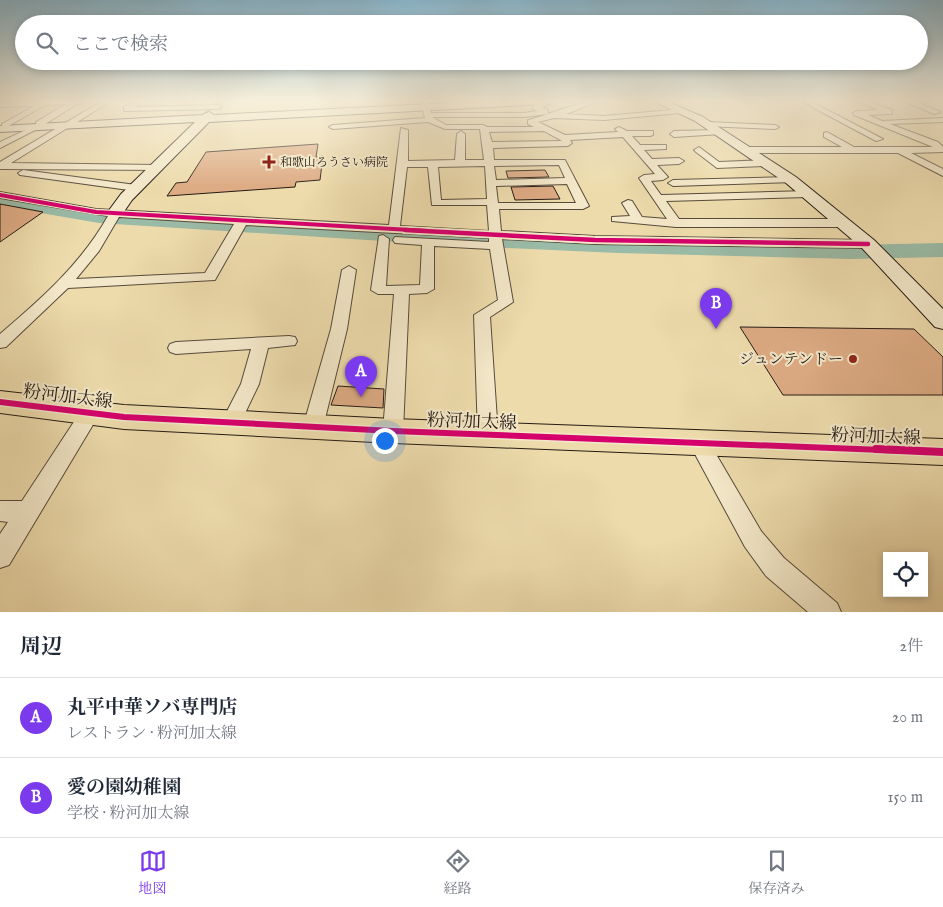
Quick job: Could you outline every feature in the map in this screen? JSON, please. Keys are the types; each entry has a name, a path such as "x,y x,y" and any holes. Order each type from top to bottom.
{"main road":[{"name":"粉河加太線","path":"0,402 90,413 393,432 943,452"}],"street":[{"path":"0,145 28,130"},
{"path":"0,166 62,130"},
{"path":"0,343 86,260 103,237 112,218 136,188 193,130"},
{"path":"404,130 403,164 378,290 427,289 428,242"},
{"path":"488,435 482,315 506,302 495,240 488,145 484,130 497,130"},
{"path":"488,145 568,143 564,138 547,130"},
{"path":"620,130 663,178 644,178 676,223"},
{"path":"715,130 791,180 844,223 873,249 943,322"},
{"path":"860,130 879,139"},
{"path":"746,150 941,150 939,144 896,130"},
{"path":"674,134 718,132"},
{"path":"564,138 650,133"},
{"path":"460,164 461,134"},
{"path":"908,135 934,134"},
{"path":"827,135 852,150"},
{"path":"637,148 664,147"},
{"path":"699,150 717,165 767,163"},
{"path":"900,150 943,173"},
{"path":"650,162 679,161"},
{"path":"403,164 562,162 583,206 436,204 435,164"},
{"path":"0,166 157,168"},
{"path":"12,172 136,188"},
{"path":"673,184 791,180"},
{"path":"491,183 571,181"},
{"path":"0,195 112,218"},
{"path":"658,198 814,199"},
{"path":"688,206 814,199"},
{"path":"0,203 112,218 495,240"},
{"path":"628,203 638,220"},
{"path":"616,219 676,223 844,223"},
{"path":"63,284 210,277 240,225"},
{"path":"389,234 428,242 605,240 873,249"},
{"path":"313,427 339,329 349,270"},
{"path":"393,432 402,290"},
{"path":"176,348 289,341"},
{"path":"232,423 250,384 261,343"},
{"path":"0,556 90,413"},
{"path":"699,443 753,539 775,567 828,612"},
{"path":"0,511 27,512"}],"building":[{"path":"318,144 316,157 323,156 320,180 296,182 295,187 167,196 176,183 187,182 206,152"},
{"path":"545,170 549,177 508,178 506,171"},
{"path":"553,186 560,199 515,200 511,187"},
{"path":"0,204 43,212 0,242"},
{"path":"740,327 914,329 943,357 943,395 783,395"},
{"path":"338,386 384,389 383,408 331,405"}],"waterway":[{"path":"0,200 99,217 461,239 618,246 851,252 943,250"}],"cycle path":[{"path":"0,195 96,212 242,221 595,240 868,244"},
{"path":"0,402 124,417 393,431 943,452"}],"place":[{"name":"和歌山ろうさい病院","path":"269,162"},
{"name":"愛の園幼稚園","path":"716,329"},
{"name":"ジュンテンドー","path":"853,359"},
{"name":"丸平中華ソバ専門店","path":"361,397"}]}
